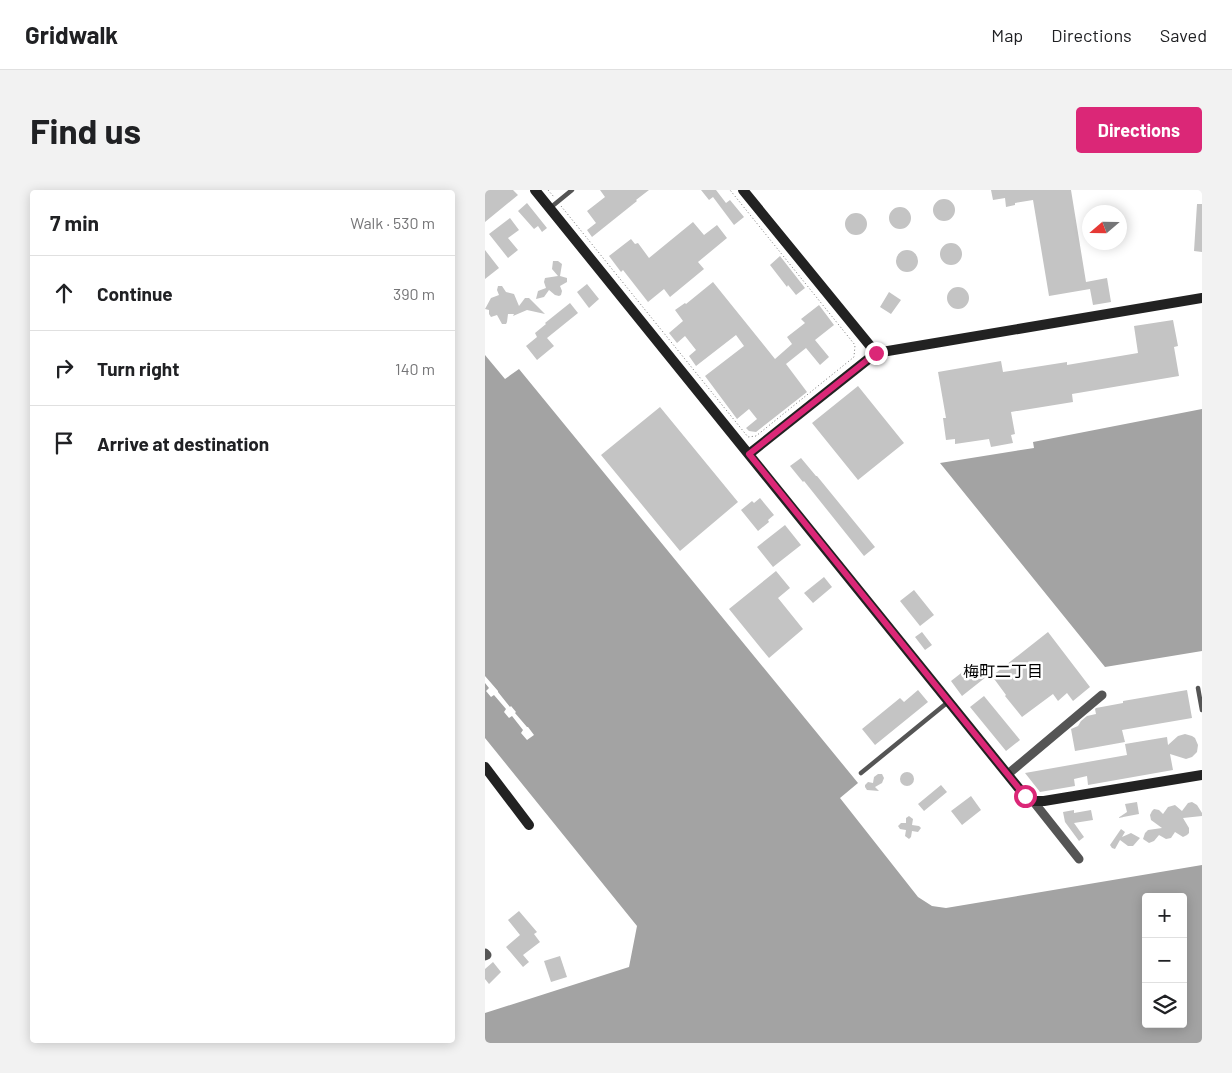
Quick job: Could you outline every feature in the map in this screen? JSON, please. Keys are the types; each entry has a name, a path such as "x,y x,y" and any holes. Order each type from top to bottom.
{"street":[{"path":"535,190 554,205 749,454 1007,774 1025,796 1033,801 1079,858"},
{"path":"743,190 876,353"},
{"path":"749,454 876,353 1202,298"},
{"path":"1007,774 1102,695"},
{"path":"485,767 529,825"},
{"path":"1033,801 1044,801 1202,775"}],"lane":[{"path":"554,205 572,190"},
{"path":"1198,688 1202,710"},
{"path":"861,773 949,701"}],"path":[{"path":"548,190 554,205 748,437 756,436 854,358 855,344 730,190"}],"shaded area":[{"path":"485,355 505,379 519,369 858,783 840,798 918,897 932,906 946,908 1202,865 1202,1043 485,1043 485,1013 629,967 637,926 485,738"},
{"path":"1202,409 1202,651 1105,667 940,463 1034,448 1033,442"}],"pier":[{"path":"485,676 534,735 527,740 521,733 523,730 512,716 509,718 504,712 506,709 494,695 491,697 486,691 489,688 485,683"}],"building":[{"path":"485,190 513,190 518,195 485,222"},
{"path":"600,190 649,190 592,237 587,230 596,223 587,211 605,197"},
{"path":"701,190 716,190 726,203 730,200 744,217 734,225 713,197 709,200"},
{"path":"991,190 1071,190 1086,282 1107,278 1111,302 1093,305 1090,289 1049,296 1033,200 1015,203 1015,205 1006,207 1005,198 993,200"},
{"path":"944,199 952,202 955,210 952,218 944,221 936,218 933,210 936,202"},
{"path":"527,203 547,228 542,232 538,226 534,229 518,211"},
{"path":"1197,204 1202,204 1202,252 1194,251"},
{"path":"900,207 908,210 911,218 908,226 900,229 892,226 889,218 892,210"},
{"path":"856,213 864,216 867,224 864,232 856,235 848,232 845,224 848,216"},
{"path":"510,218 519,230 508,238 518,250 508,258 489,234"},
{"path":"693,222 704,235 717,225 727,238 698,262 704,269 670,297 664,289 648,302 623,270 621,272 609,256 631,239 635,244 638,243 649,258"},
{"path":"951,243 959,246 962,254 959,262 951,265 943,262 940,254 943,246"},
{"path":"485,250 499,268 485,279"},
{"path":"907,250 915,253 918,261 915,269 907,272 899,269 896,261 899,253"},
{"path":"780,256 805,288 796,295 788,285 787,287 770,265"},
{"path":"553,261 558,261 562,264 560,276 567,278 567,282 560,286 561,295 555,295 549,290 544,297 536,299 538,291 546,288 545,278 558,276 552,269"},
{"path":"713,282 775,359 792,344 787,337 805,323 801,319 819,305 834,325 815,340 829,357 820,365 806,348 786,364 807,392 756,432 749,431 746,428 757,419 749,409 737,419 705,376 744,346 736,335 696,366 689,356 696,350 685,336 677,343 669,333 683,321 675,310 686,304"},
{"path":"587,284 599,299 589,308 577,292"},
{"path":"498,286 502,286 506,292 514,294 519,306 525,298 529,298 545,314 527,310 513,316 514,314 508,314 506,324 502,324 497,315 491,317 489,310 485,309 491,298 499,295"},
{"path":"958,287 966,290 969,298 966,306 958,309 950,306 947,298 950,290"},
{"path":"889,292 901,300 891,314 880,307"},
{"path":"570,303 578,313 547,338 554,346 537,360 526,346 537,337 535,333 545,323"},
{"path":"1173,320 1178,346 1174,347 1179,376 1072,394 1073,402 1011,412 1015,434 1011,435 1013,443 991,447 989,439 955,444 955,439 946,440 943,418 946,418 938,372 1001,361 1003,372 1067,362 1067,365 1138,353 1134,326"},
{"path":"858,386 904,443 858,480 812,423"},
{"path":"660,407 738,502 680,551 601,455"},
{"path":"801,458 875,547 864,556 790,466"},
{"path":"760,498 774,515 758,531 741,510 752,501 754,503"},
{"path":"785,525 801,545 773,567 757,547"},
{"path":"776,571 790,588 778,598 803,629 769,658 729,609"},
{"path":"824,577 832,587 813,603 804,593"},
{"path":"914,590 934,615 920,626 900,601"},
{"path":"922,632 932,645 925,650 915,637"},
{"path":"1048,632 1090,687 1073,701 1067,693 1058,701 1053,694 1022,717 992,676"},
{"path":"974,663 986,677 962,696 951,681"},
{"path":"918,690 928,702 875,745 862,729 900,698 904,702"},
{"path":"1187,690 1192,718 1122,730 1125,742 1075,751 1071,729 1078,726 1087,716 1096,714 1096,708 1123,703 1123,701"},
{"path":"984,696 1020,740 1006,751 970,707"},
{"path":"1185,734 1195,738 1198,745 1197,752 1192,757 1186,759 1170,754 1173,770 1088,785 1087,776 1074,779 1075,786 1040,792 1025,773 1127,755 1125,744 1167,737 1168,745 1178,736"},
{"path":"907,772 912,774 914,779 912,784 907,786 902,784 900,779 902,774"},
{"path":"882,774 884,778 882,783 875,787 879,791 867,790 865,785 868,782 873,783 874,777"},
{"path":"941,785 947,792 924,811 918,804"},
{"path":"971,796 981,810 962,825 951,811"},
{"path":"1137,802 1139,814 1118,818 1127,812 1125,804"},
{"path":"1192,802 1197,805 1202,816 1183,818 1189,828 1187,835 1183,837 1175,832 1171,838 1166,839 1159,835 1154,841 1149,843 1143,839 1148,830 1162,828 1151,820 1150,815 1154,809 1159,810 1163,814 1168,807 1175,805 1182,811 1188,803"},
{"path":"1074,810 1074,813 1091,810 1093,820 1074,823 1084,837 1079,841 1065,822 1063,812"},
{"path":"909,816 913,819 912,825 921,828 918,832 912,831 909,839 905,836 906,830 900,829 898,826 901,823 906,823 906,818"},
{"path":"1121,829 1125,832 1122,837 1131,833 1140,838 1133,846 1128,846 1120,840 1115,849 1112,848 1110,845"},
{"path":"519,911 537,932 534,934 540,942 523,955 529,962 523,967 506,947 520,935 508,920"},
{"path":"560,956 567,977 551,982 544,961"},
{"path":"493,962 501,972 489,984 485,979 485,969"}],"district":[{"name":"梅町二丁目","path":"1003,670"}],"route":[{"path":"876,353 749,454 1025,796"}]}
